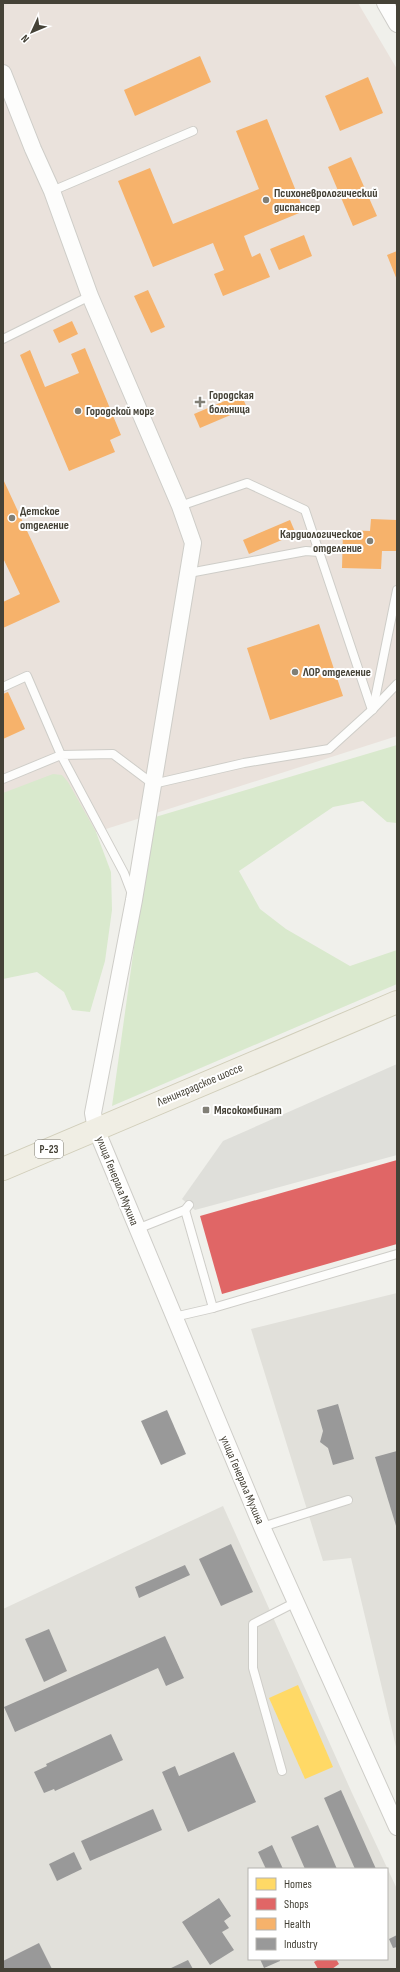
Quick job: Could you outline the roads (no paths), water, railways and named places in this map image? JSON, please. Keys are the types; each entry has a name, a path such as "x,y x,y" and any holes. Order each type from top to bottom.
{"main road":[{"name":"Ленинградское шоссе","path":"3,1169 397,1002"}],"street":[{"path":"385,3 397,24"},
{"name":"улица Генерала Мухина","path":"3,73 32,149 52,191 90,296 180,506 193,544 134,900 92,1113 96,1129 262,1528 397,1827"}],"lane":[{"path":"52,191 193,132"},
{"path":"3,339 90,296"},
{"path":"180,506 247,483 305,510 372,710"},
{"path":"189,573 306,551 319,552"},
{"path":"372,710 397,590"},
{"path":"3,687 27,676 61,755 124,874 134,900"},
{"path":"3,779 61,755 113,754 154,784 244,763 329,749 372,710 397,684"},
{"path":"137,1228 187,1208 213,1308"},
{"path":"174,1317 213,1308 397,1254"},
{"path":"262,1528 348,1500"},
{"path":"282,1771 253,1668 253,1624 296,1602"}],"place":[{"name":"Психоневрологический диспансер","path":"266,200"},
{"name":"Городская больница","path":"200,402"},
{"name":"Городской морг","path":"78,411"},
{"name":"Детское отделение","path":"12,518"},
{"name":"Кардиологическое отделение","path":"370,541"},
{"name":"ЛОР отделение","path":"295,672"},
{"name":"Мясокомбинат","path":"206,1110"}]}
